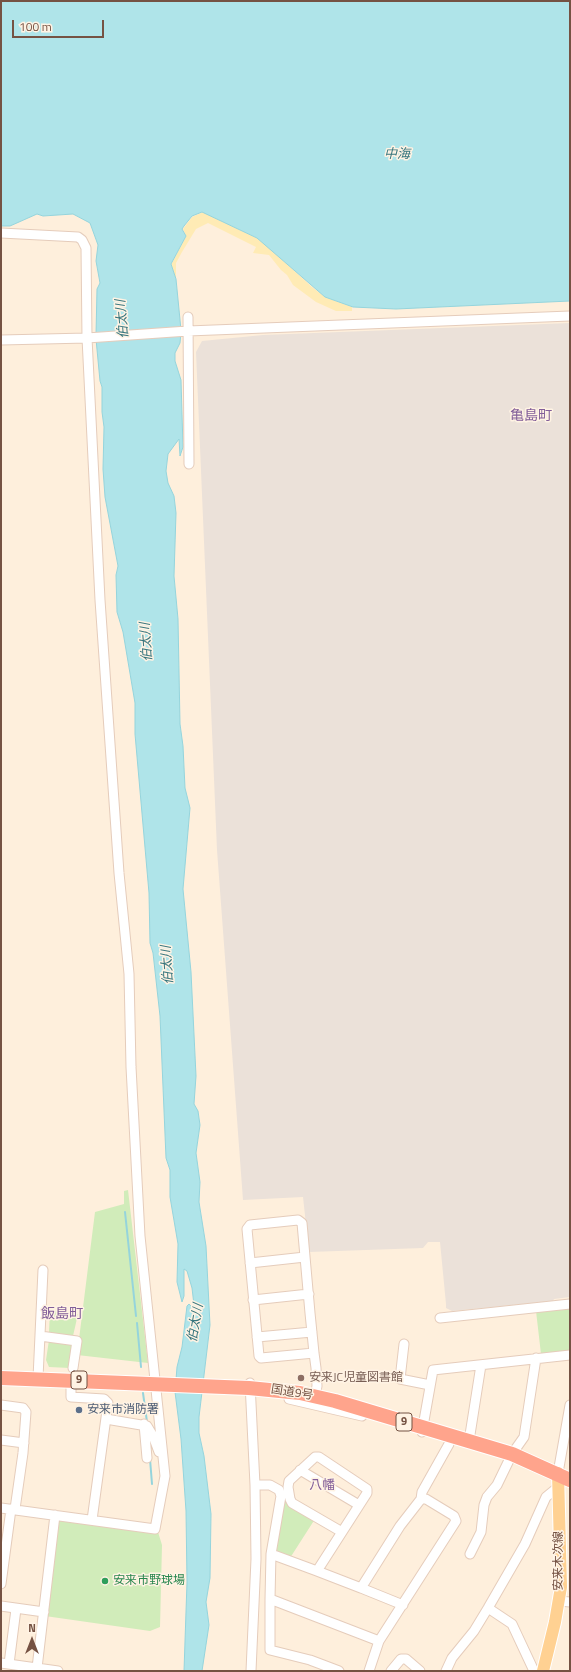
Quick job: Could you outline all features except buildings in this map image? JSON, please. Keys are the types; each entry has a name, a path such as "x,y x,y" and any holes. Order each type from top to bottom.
{"highway":[{"name":"国道9号","path":"1,1378 38,1378 300,1393 424,1424 469,1441 512,1454 564,1476"}],"main road":[{"name":"安来木次線","path":"543,1671 564,1601 557,1488 564,1476"}],"street":[{"path":"1,233 73,236 82,240 86,248 87,338 100,600 129,974 131,1067 140,1236 165,1476 155,1530 1,1508"},
{"path":"1,340 87,338 188,331 570,316"},
{"path":"188,317 189,464"},
{"path":"314,1353 261,1358 258,1356 247,1229 250,1225 298,1220 302,1223 314,1353 315,1396"},
{"path":"250,1263 305,1257"},
{"path":"38,1378 43,1270"},
{"path":"253,1300 309,1294"},
{"path":"440,1318 570,1304"},
{"path":"257,1337 312,1332"},
{"path":"40,1336 77,1340 73,1368"},
{"path":"404,1344 400,1379 430,1385"},
{"path":"251,1671 256,1560 255,1485 248,1390 251,1382 284,1385 419,1432 422,1431 424,1424 433,1370 570,1355"},
{"path":"470,1554 481,1532 484,1505 487,1497 497,1485 512,1454 524,1438 536,1358"},
{"path":"469,1441 481,1364"},
{"path":"71,1388 71,1397 108,1401 92,1520"},
{"path":"248,1390 315,1396 424,1424"},
{"path":"1,1404 25,1409 24,1443 1,1584"},
{"path":"564,1476 570,1405"},
{"path":"106,1419 144,1424 151,1431 159,1452 163,1454"},
{"path":"144,1424 147,1458"},
{"path":"1,1440 24,1443"},
{"path":"362,1588 400,1526 421,1499 422,1492 449,1444"},
{"path":"317,1571 359,1506 367,1493 367,1488 319,1457 314,1457 288,1483 291,1501 342,1532"},
{"path":"300,1470 359,1506"},
{"path":"255,1485 270,1485 279,1490 282,1496 270,1554 270,1650 310,1660 339,1671"},
{"path":"446,1671 452,1658 474,1631 525,1544 546,1497 557,1488"},
{"path":"369,1671 379,1641 456,1522 454,1516 426,1499 421,1499"},
{"path":"37,1668 55,1515"},
{"path":"270,1554 362,1588 402,1605"},
{"path":"270,1599 379,1641"},
{"path":"1,1606 44,1612"},
{"path":"16,1608 5,1664 58,1671"},
{"path":"488,1608 512,1624 534,1671"},
{"path":"391,1671 401,1659 406,1659 420,1671"}],"shaded area":[{"path":"570,323 570,1297 554,1299 553,1301 452,1311 446,1308 440,1242 428,1242 423,1248 309,1252 303,1197 243,1200 217,850 196,352 202,341 263,335"}],"green space":[{"path":"128,1190 148,1363 77,1355 95,1212 124,1204 124,1191"},
{"path":"570,1307 570,1351 541,1354 536,1311"},
{"path":"50,1310 78,1314 73,1336 49,1333"},
{"path":"49,1340 72,1343 70,1368 49,1367 46,1360"},
{"path":"285,1502 315,1519 290,1558 275,1550"},
{"name":"安来市野球場","path":"61,1518 158,1532 162,1545 160,1627 150,1631 45,1616 56,1520"}],"sand":[{"path":"203,212 257,238 325,297 352,307 352,311 336,311 316,302 293,285 287,275 269,255 253,253 256,247 208,223 196,229 182,252 176,263 176,279 171,265 186,236 183,229 192,217"}],"water":[{"name":"中海","path":"1,1 570,1 570,301 396,309 353,307 325,297 257,238 202,212 192,216 182,229 186,236 171,264 176,279 181,330 96,335 97,289 100,283 96,261 98,245 90,223 73,214 43,216 37,214 10,226 1,226"},
{"name":"伯太川","path":"181,333 180,343 175,353 175,361 181,380 183,447 180,456 179,439 168,454 166,471 168,483 174,496 176,513 174,576 178,619 180,724 183,746 185,788 190,808 183,889 191,972 196,1076 194,1104 198,1111 200,1125 196,1153 200,1182 199,1202 206,1246 210,1325 199,1417 199,1433 204,1456 211,1514 210,1578 206,1602 209,1625 202,1671 184,1671 187,1582 186,1511 181,1439 175,1392 177,1367 182,1347 187,1306 189,1304 192,1307 194,1305 192,1288 187,1271 184,1269 184,1296 182,1302 177,1282 178,1244 170,1197 170,1170 166,1158 160,1016 153,953 150,943 149,893 135,734 135,703 123,632 117,612 116,575 118,566 105,497 103,469 104,427 102,412 102,387 100,381 96,339"}],"waterway":[{"path":"125,1212 136,1316"},
{"path":"137,1323 141,1367"},
{"path":"143,1393 147,1422"},
{"path":"150,1459 152,1484"}],"place":[{"name":"安来JC児童図書館","path":"301,1378"},
{"name":"安来市消防署","path":"79,1410"},
{"name":"安来市野球場","path":"105,1581"}],"district":[{"name":"亀島町","path":"531,417"},
{"name":"飯島町","path":"62,1315"},
{"name":"八幡","path":"322,1486"}]}
